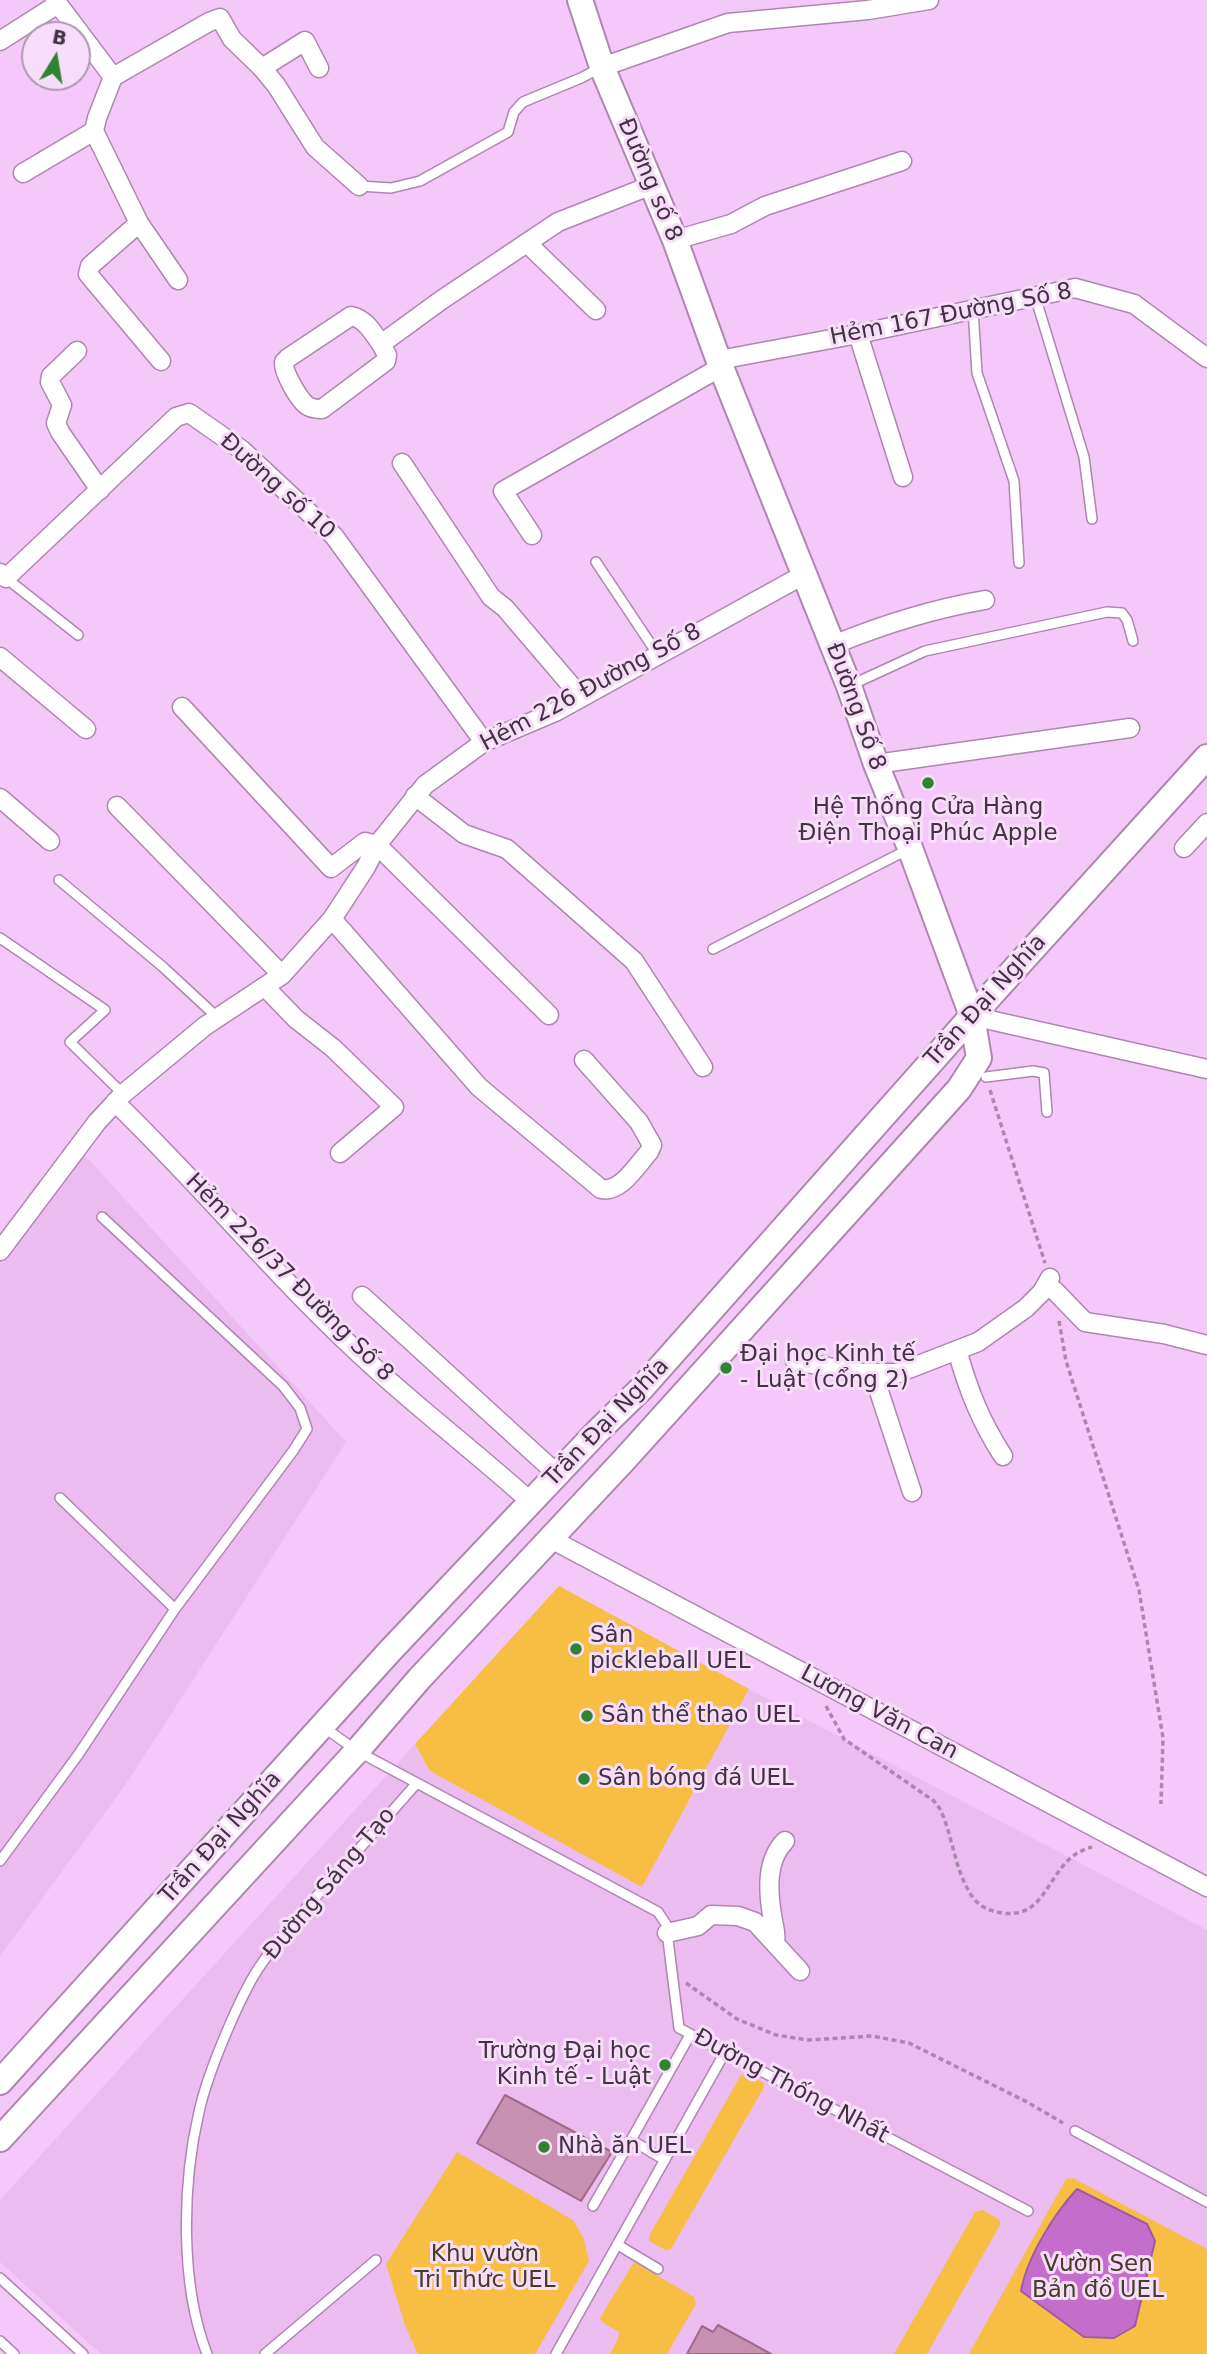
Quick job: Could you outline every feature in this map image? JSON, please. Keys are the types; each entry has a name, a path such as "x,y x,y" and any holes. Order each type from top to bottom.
{"street":[{"name":"Đường số 8","path":"580,0 602,67 675,240 720,363"},
{"path":"602,67 728,23 869,10 929,0"},
{"path":"0,41 57,2 113,77"},
{"path":"178,281 139,223 94,131 113,77 209,22 220,18 232,38 276,85 315,148 359,186"},
{"path":"262,68 305,41 319,68"},
{"path":"23,173 94,131"},
{"path":"675,240 731,224 765,206 902,161"},
{"path":"381,344 440,301 564,219 652,185"},
{"path":"139,223 90,265 88,274 161,361"},
{"path":"527,243 596,310"},
{"name":"Hẻm 167 Đường Số 8","path":"532,535 503,491 720,363 1075,288 1134,304 1207,359"},
{"path":"351,316 366,323 381,344 387,355 386,361 321,409 306,405 284,371 284,362 288,358 351,316"},
{"path":"858,334 903,477"},
{"path":"76,351 51,376 50,382 62,405 56,423 100,490"},
{"name":"Đường Số 8","path":"720,363 833,645 910,848 972,1016 983,1067"},
{"name":"Đường số 10","path":"2,579 176,416 189,413 242,450 334,536 484,741"},
{"path":"402,463 491,597 505,608 581,697"},
{"name":"Hẻm 226 Đường Số 8","path":"0,1251 97,1122 119,1098 146,1073 218,1018 282,975 332,919 377,845 425,785 484,741 555,712 805,574"},
{"path":"833,645 877,627 935,610 985,600"},
{"path":"0,657 86,729"},
{"path":"182,707 331,867 365,842 377,845 549,1015"},
{"path":"876,764 1130,728"},
{"name":"Trần Đại Nghĩa","path":"0,2082 322,1726 557,1474 621,1410 1207,757"},
{"path":"415,796 464,834 508,849 634,961 703,1067"},
{"path":"0,798 50,841"},
{"path":"117,806 282,975"},
{"path":"1184,848 1207,823"},
{"path":"332,919 479,1087 601,1189 609,1191 618,1186 649,1152 652,1145 639,1122 584,1060"},
{"path":"265,987 296,1019 332,1048 394,1107 340,1153"},
{"path":"972,1016 1207,1069"},
{"name":"Trần Đại Nghĩa","path":"0,2139 357,1751 419,1679 646,1436 959,1089 983,1067"},
{"name":"Hẻm 226/37 Đường Số 8","path":"119,1098 272,1267 378,1371 531,1502"},
{"path":"795,1361 862,1373 898,1373 978,1342 1026,1308 1052,1284 1085,1322 1164,1334 1207,1345"},
{"path":"362,1296 557,1474"},
{"path":"957,1350 968,1390 984,1426 1003,1455"},
{"path":"873,1373 912,1492"},
{"path":"621,1410 646,1436"},
{"name":"Lương Văn Can","path":"551,1539 1207,1887"},
{"path":"775,1942 770,1873 775,1852 785,1841"},
{"path":"667,1933 698,1926 711,1915 737,1916 755,1922 800,1971"}],"lane":[{"path":"359,186 391,188 420,181 508,132 514,112 523,102 602,67"},
{"path":"1035,296 1084,457 1092,519"},
{"path":"972,309 977,373 1014,481 1019,563"},
{"path":"596,562 658,655"},
{"path":"2,579 78,635"},
{"path":"849,686 925,651 1107,612 1122,613 1133,641"},
{"path":"713,949 910,848"},
{"path":"59,880 163,967 218,1018"},
{"path":"0,938 105,1010 70,1042 119,1098"},
{"path":"983,1067 1044,1073 1047,1112"},
{"path":"0,1861 78,1755 175,1609 307,1429 300,1408 283,1386 102,1217"},
{"path":"60,1498 175,1609"},
{"name":"Đường Thống Nhất","path":"322,1726 357,1751 658,1912 664,1919 667,1933 679,2028 724,2054 1028,2211"},
{"name":"Đường Sáng Tạo","path":"207,2354 200,2337 190,2276 187,2213 191,2157 199,2111 216,2058 257,1970 288,1929 417,1783"},
{"path":"593,2206 691,2035"},
{"path":"556,2354 724,2054"},
{"path":"1075,2131 1207,2202"},
{"path":"631,2140 665,2160"},
{"path":"618,2245 658,2269"},
{"path":"265,2354 376,2260"},
{"path":"0,2278 83,2354"},
{"path":"0,2342 14,2354"}],"path":[{"path":"983,1067 1052,1284 1066,1361 1139,1590 1163,1738 1161,1804"},
{"path":"814,1678 832,1721 845,1739 934,1801 940,1808 959,1873 974,1899 984,1909 1013,1914 1029,1909 1044,1896 1058,1869 1079,1853 1097,1846 1129,1846"},
{"path":"671,1970 737,2019 776,2035 809,2040 872,2036 909,2043 1027,2102 1075,2131"}],"shaded area":[{"path":"81,1151 346,1442 126,1784 0,1956 0,1259"},
{"name":"Trường Đại học Kinh tế - Luật","path":"559,1586 1207,1930 1207,2354 101,2354 0,2262 0,2200"},
{"path":"1077,2189 1147,2224 1155,2241 1135,2326 1114,2338 1084,2337 1021,2291 1029,2264 1043,2237"}],"green space":[{"name":"Sân thể thao UEL","path":"559,1586 749,1689 642,1887 430,1771 415,1744"},
{"path":"748,2074 764,2083 763,2089 671,2249 666,2250 649,2241 649,2236 741,2075"},
{"name":"Khu vườn Tri Thức UEL","path":"457,2152 573,2220 584,2239 589,2261 535,2354 418,2354 405,2325 386,2264"},
{"name":"Vườn Sen Bản đồ UEL","path":"1073,2178 1207,2249 1207,2354 969,2354 1066,2179"},
{"path":"983,2210 1000,2220 1000,2225 927,2354 894,2354 975,2212"},
{"path":"634,2262 694,2297 696,2304 667,2354 610,2354 619,2332 600,2318"}],"building":[{"name":"Nhà ăn UEL","path":"505,2095 612,2152 581,2201 477,2143"},
{"path":"718,2325 771,2354 687,2354 702,2326 713,2332"}],"place":[{"name":"Hệ Thống Cửa Hàng Điện Thoại Phúc Apple","path":"928,783"},
{"name":"Đại học Kinh tế - Luật (cổng 2)","path":"726,1368"},
{"name":"Sân pickleball UEL","path":"576,1649"},
{"name":"Sân thể thao UEL","path":"587,1716"},
{"name":"Sân bóng đá UEL","path":"584,1779"},
{"name":"Trường Đại học Kinh tế - Luật","path":"665,2065"},
{"name":"Nhà ăn UEL","path":"544,2147"}]}
